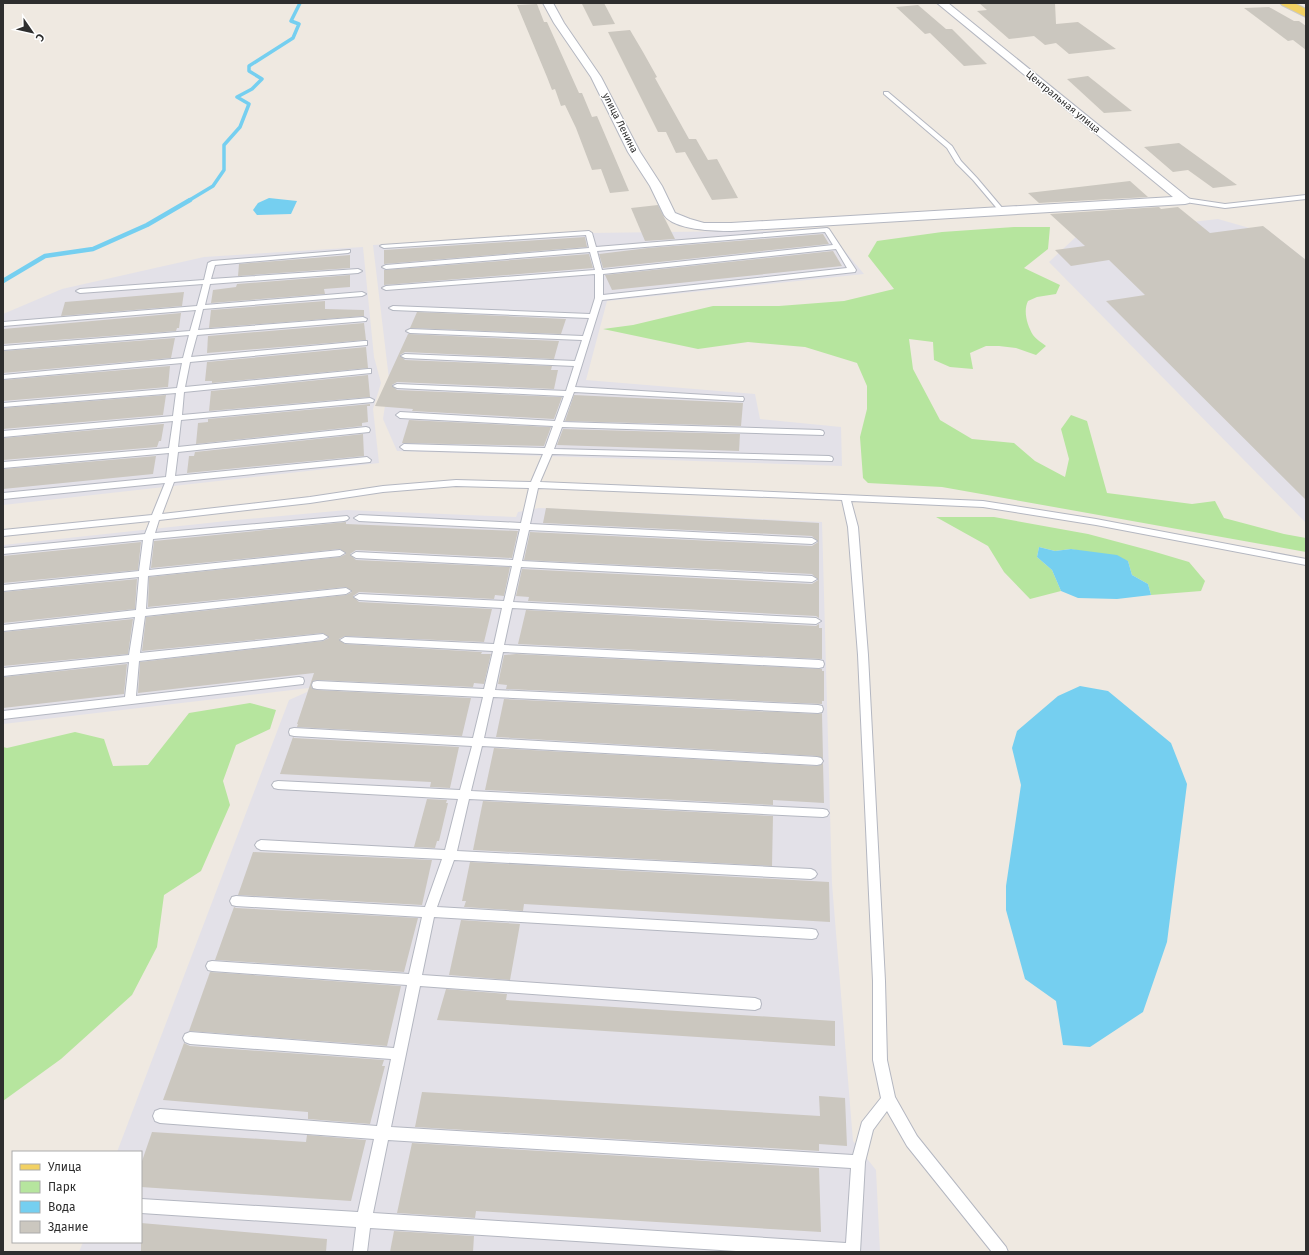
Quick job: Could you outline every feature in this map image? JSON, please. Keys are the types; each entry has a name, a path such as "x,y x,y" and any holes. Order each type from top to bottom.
{"main road":[{"path":"1286,3 1306,14"}],"street":[{"name":"улица Ленина","path":"548,3 559,23 596,77 634,152 656,186 670,214 685,222 704,227 852,221 1185,200"},
{"name":"Центральная улица","path":"942,3 1185,200"}],"lane":[{"path":"886,93 950,147 958,162 975,179 1002,211"},
{"path":"1185,200 1225,206 1306,197"},
{"path":"386,267 827,230 852,270 600,298"},
{"path":"360,1252 364,1220 429,912 450,854 465,796 534,485 570,391 600,298 599,272 589,233 384,246"},
{"path":"386,288 599,272 838,247"},
{"path":"130,701 134,658 141,613 143,573 149,536 170,480 180,390 193,333 212,263 348,251"},
{"path":"80,292 358,271"},
{"path":"3,324 362,294"},
{"path":"393,308 594,316"},
{"path":"3,348 363,319"},
{"path":"410,331 586,338"},
{"path":"3,377 186,361 364,343"},
{"path":"405,356 578,364"},
{"path":"3,405 180,390 368,371"},
{"path":"397,386 570,391 740,399"},
{"path":"3,434 370,400"},
{"path":"400,415 558,424 820,433"},
{"path":"3,465 173,450 366,430"},
{"path":"404,447 829,459"},
{"path":"3,496 367,460"},
{"path":"3,533 155,518 310,500 383,489 456,484 534,485 948,501 1016,508 1306,562"},
{"path":"846,498 853,527 863,655 879,981 880,1060 888,1099 912,1141 1001,1252"},
{"path":"3,551 344,518"},
{"path":"359,518 812,541"},
{"path":"3,588 340,553"},
{"path":"356,555 812,579"},
{"path":"3,628 346,591"},
{"path":"359,597 816,621"},
{"path":"3,672 323,637"},
{"path":"345,640 819,664"},
{"path":"3,715 299,680"},
{"path":"317,685 818,709"},
{"path":"294,732 817,761"},
{"path":"278,785 465,796 822,813"},
{"path":"261,845 811,874"},
{"path":"236,901 812,934"},
{"path":"212,966 415,979 755,1004"},
{"path":"190,1038 399,1054"},
{"path":"142,1206 853,1252 858,1162 866,1127 888,1099"},
{"path":"160,1116 382,1133 858,1162"}],"shaded area":[{"path":"1218,219 1253,229 1265,228 1306,260 1306,523 1049,262 1078,235"},
{"path":"827,230 864,274 607,301 586,380 755,394 760,419 841,427 842,466 397,451 383,419 389,379 373,245 589,233"},
{"path":"363,247 374,357 381,383 373,409 379,463 3,505 3,314 62,289 204,257"},
{"path":"539,508 822,522 832,884 853,1141 876,1170 880,1252 79,1252 83,1243 142,1243 142,1151 117,1151 289,700 307,692 309,688 3,724 3,545 236,520 347,510 516,517 518,512"}],"green space":[{"path":"1014,227 1050,227 1048,249 1024,268 1060,285 1056,294 1037,297 1028,301 1026,309 1027,322 1033,335 1046,346 1036,355 1016,348 986,346 970,353 973,369 950,367 934,360 933,342 909,339 913,369 940,420 972,439 1014,443 1035,461 1065,477 1069,459 1061,429 1071,415 1087,421 1107,493 1192,504 1215,501 1224,518 1284,534 1306,538 1306,552 942,487 868,483 863,478 860,437 867,409 867,386 857,363 805,347 748,342 698,349 603,329 633,325 713,306 779,306 844,301 894,289 868,256 877,241 942,232"},
{"path":"936,517 994,517 1088,534 1189,562 1205,581 1201,591 1151,595 1148,584 1132,575 1128,561 1071,549 1055,551 1039,547 1037,557 1052,570 1061,591 1030,599 1004,572 988,546"},
{"path":"250,703 276,710 270,729 236,745 223,781 230,805 201,871 164,895 157,947 132,995 61,1059 3,1101 3,747 7,748 75,732 104,739 113,766 148,765 189,713"}],"water":[{"path":"269,198 297,201 291,214 257,215 253,210 258,203"},
{"path":"1039,547 1055,551 1071,549 1117,555 1128,561 1132,575 1148,584 1151,595 1117,599 1078,598 1061,591 1052,570 1037,557"},
{"path":"1080,686 1108,691 1171,743 1187,784 1167,942 1143,1012 1090,1047 1063,1045 1056,1001 1025,979 1006,910 1006,886 1021,785 1012,748 1017,731 1058,696"}],"building":[{"path":"604,3 615,24 593,26 582,4"},
{"path":"979,3 1055,3 1056,24 1078,22 1116,49 1069,54 1056,43 1045,45 1034,36 1009,39 977,11 987,10"},
{"path":"537,4 544,22 547,22 579,93 582,93 592,117 597,116 629,191 610,193 601,169 592,170 576,128 565,105 561,106 555,89 552,90 517,5"},
{"path":"918,5 946,29 952,29 987,64 964,66 930,33 925,34 896,7"},
{"path":"1269,7 1294,21 1299,21 1306,26 1306,50 1293,40 1288,41 1244,8"},
{"path":"630,30 657,77 655,78 689,139 696,139 708,160 717,159 738,198 712,200 685,152 676,153 666,132 658,132 608,32"},
{"path":"1088,76 1132,111 1104,113 1067,79"},
{"path":"1179,143 1237,185 1213,188 1188,170 1173,172 1144,147"},
{"path":"1130,181 1148,197 1039,203 1028,193"},
{"path":"658,205 675,239 645,241 631,208"},
{"path":"1159,207 1161,209 1178,207 1210,233 1263,226 1306,260 1306,500 1106,301 1145,295 1109,260 1071,266 1055,250 1085,246 1050,214"},
{"path":"823,234 829,244 603,268 599,254 648,248"},
{"path":"585,237 587,247 384,264 384,250"},
{"path":"833,251 842,266 612,290 605,275"},
{"path":"589,254 593,268 384,285 384,270"},
{"path":"350,255 350,268 238,276 239,264"},
{"path":"350,275 350,287 324,289 325,294 211,303 213,290 236,287 237,284"},
{"path":"184,292 182,306 61,316 65,302"},
{"path":"325,301 325,309 364,310 364,316 209,328 211,310"},
{"path":"417,312 566,319 561,334 410,328"},
{"path":"181,313 179,328 177,328 176,331 3,344 3,329"},
{"path":"364,323 366,340 207,353 208,336"},
{"path":"408,334 559,341 554,359 405,352 400,355 405,360 552,366 551,370 558,370 554,389 397,382 392,385 397,390 562,397 554,419 412,411 413,409 375,406"},
{"path":"175,338 171,358 3,373 3,351"},
{"path":"366,347 368,368 212,383 212,381 205,381 207,362"},
{"path":"170,366 168,387 3,401 3,380"},
{"path":"368,375 370,397 209,411 211,391"},
{"path":"166,395 163,415 3,429 3,408"},
{"path":"574,395 743,403 741,426 565,421"},
{"path":"370,404 370,406 367,406 368,422 362,423 362,426 196,444 198,423 208,422 208,419"},
{"path":"409,420 551,427 544,446 402,443"},
{"path":"164,424 161,441 159,441 157,447 3,460 3,438"},
{"path":"563,429 740,434 739,451 557,445"},
{"path":"363,434 364,456 187,473 189,456 194,456 195,452"},
{"path":"156,456 153,474 3,489 3,469"},
{"path":"546,508 819,523 819,618 816,616 528,601 529,597 516,596 522,569 812,584 818,580 812,574 524,560 530,532 812,546 818,542 812,536 543,523"},
{"path":"346,522 346,524 518,531 512,558 356,550 350,554 356,560 510,567 504,596 495,595 494,599 359,592 353,596 359,602 492,609 484,642 345,636 339,639 345,644 482,652 481,654 491,654 484,684 474,683 473,687 317,680 313,681 311,685 312,688 317,690 471,698 462,736 297,727 314,673 138,693 140,662 323,641 329,638 323,633 142,651 146,617 346,595 352,592 346,587 148,607 149,577 340,557 346,554 340,549 151,568 154,541"},
{"path":"141,542 138,570 3,583 3,556"},
{"path":"137,579 135,609 3,623 3,592"},
{"path":"526,610 816,626 819,624 819,628 822,628 822,659 518,644"},
{"path":"133,619 128,654 3,666 3,632"},
{"path":"516,654 822,669 822,671 824,671 824,701 822,701 822,704 506,689 507,685 498,684 504,655"},
{"path":"127,664 124,694 3,708 3,677"},
{"path":"504,699 822,713 823,759 817,756 496,737"},
{"path":"293,737 459,747 450,788 430,787 431,782 280,774"},
{"path":"494,748 817,766 823,763 824,803 773,800 773,805 485,790"},
{"path":"427,799 447,800 446,803 448,803 439,841 437,841 435,848 414,847"},
{"path":"483,801 773,816 772,866 473,850"},
{"path":"253,852 432,860 422,905 238,895"},
{"path":"470,862 829,882 830,922 524,904 523,911 464,907 466,901 462,901"},
{"path":"234,907 418,918 404,972 215,960"},
{"path":"461,920 520,924 510,980 449,975"},
{"path":"210,972 401,986 387,1046 189,1031"},
{"path":"446,989 507,994 506,1000 835,1021 835,1046 437,1020"},
{"path":"184,1043 190,1046 384,1060 382,1066 385,1066 370,1124 308,1119 308,1112 163,1100"},
{"path":"422,1092 820,1116 819,1096 845,1098 847,1146 819,1144 819,1151 415,1127"},
{"path":"152,1132 306,1142 307,1135 366,1140 351,1201 142,1187 142,1161"},
{"path":"412,1143 819,1168 821,1232 476,1211 475,1218 397,1213"},
{"path":"142,1223 327,1239 326,1252 141,1252"},
{"path":"394,1231 474,1236 473,1252 390,1252"}],"waterway":[{"path":"188,201 213,186 224,170 224,145 240,127 249,104 237,97 252,89 262,79 249,71 249,66 293,38 299,24 291,21 300,3"},
{"path":"3,281 45,256 93,249 147,225 190,200"}]}
